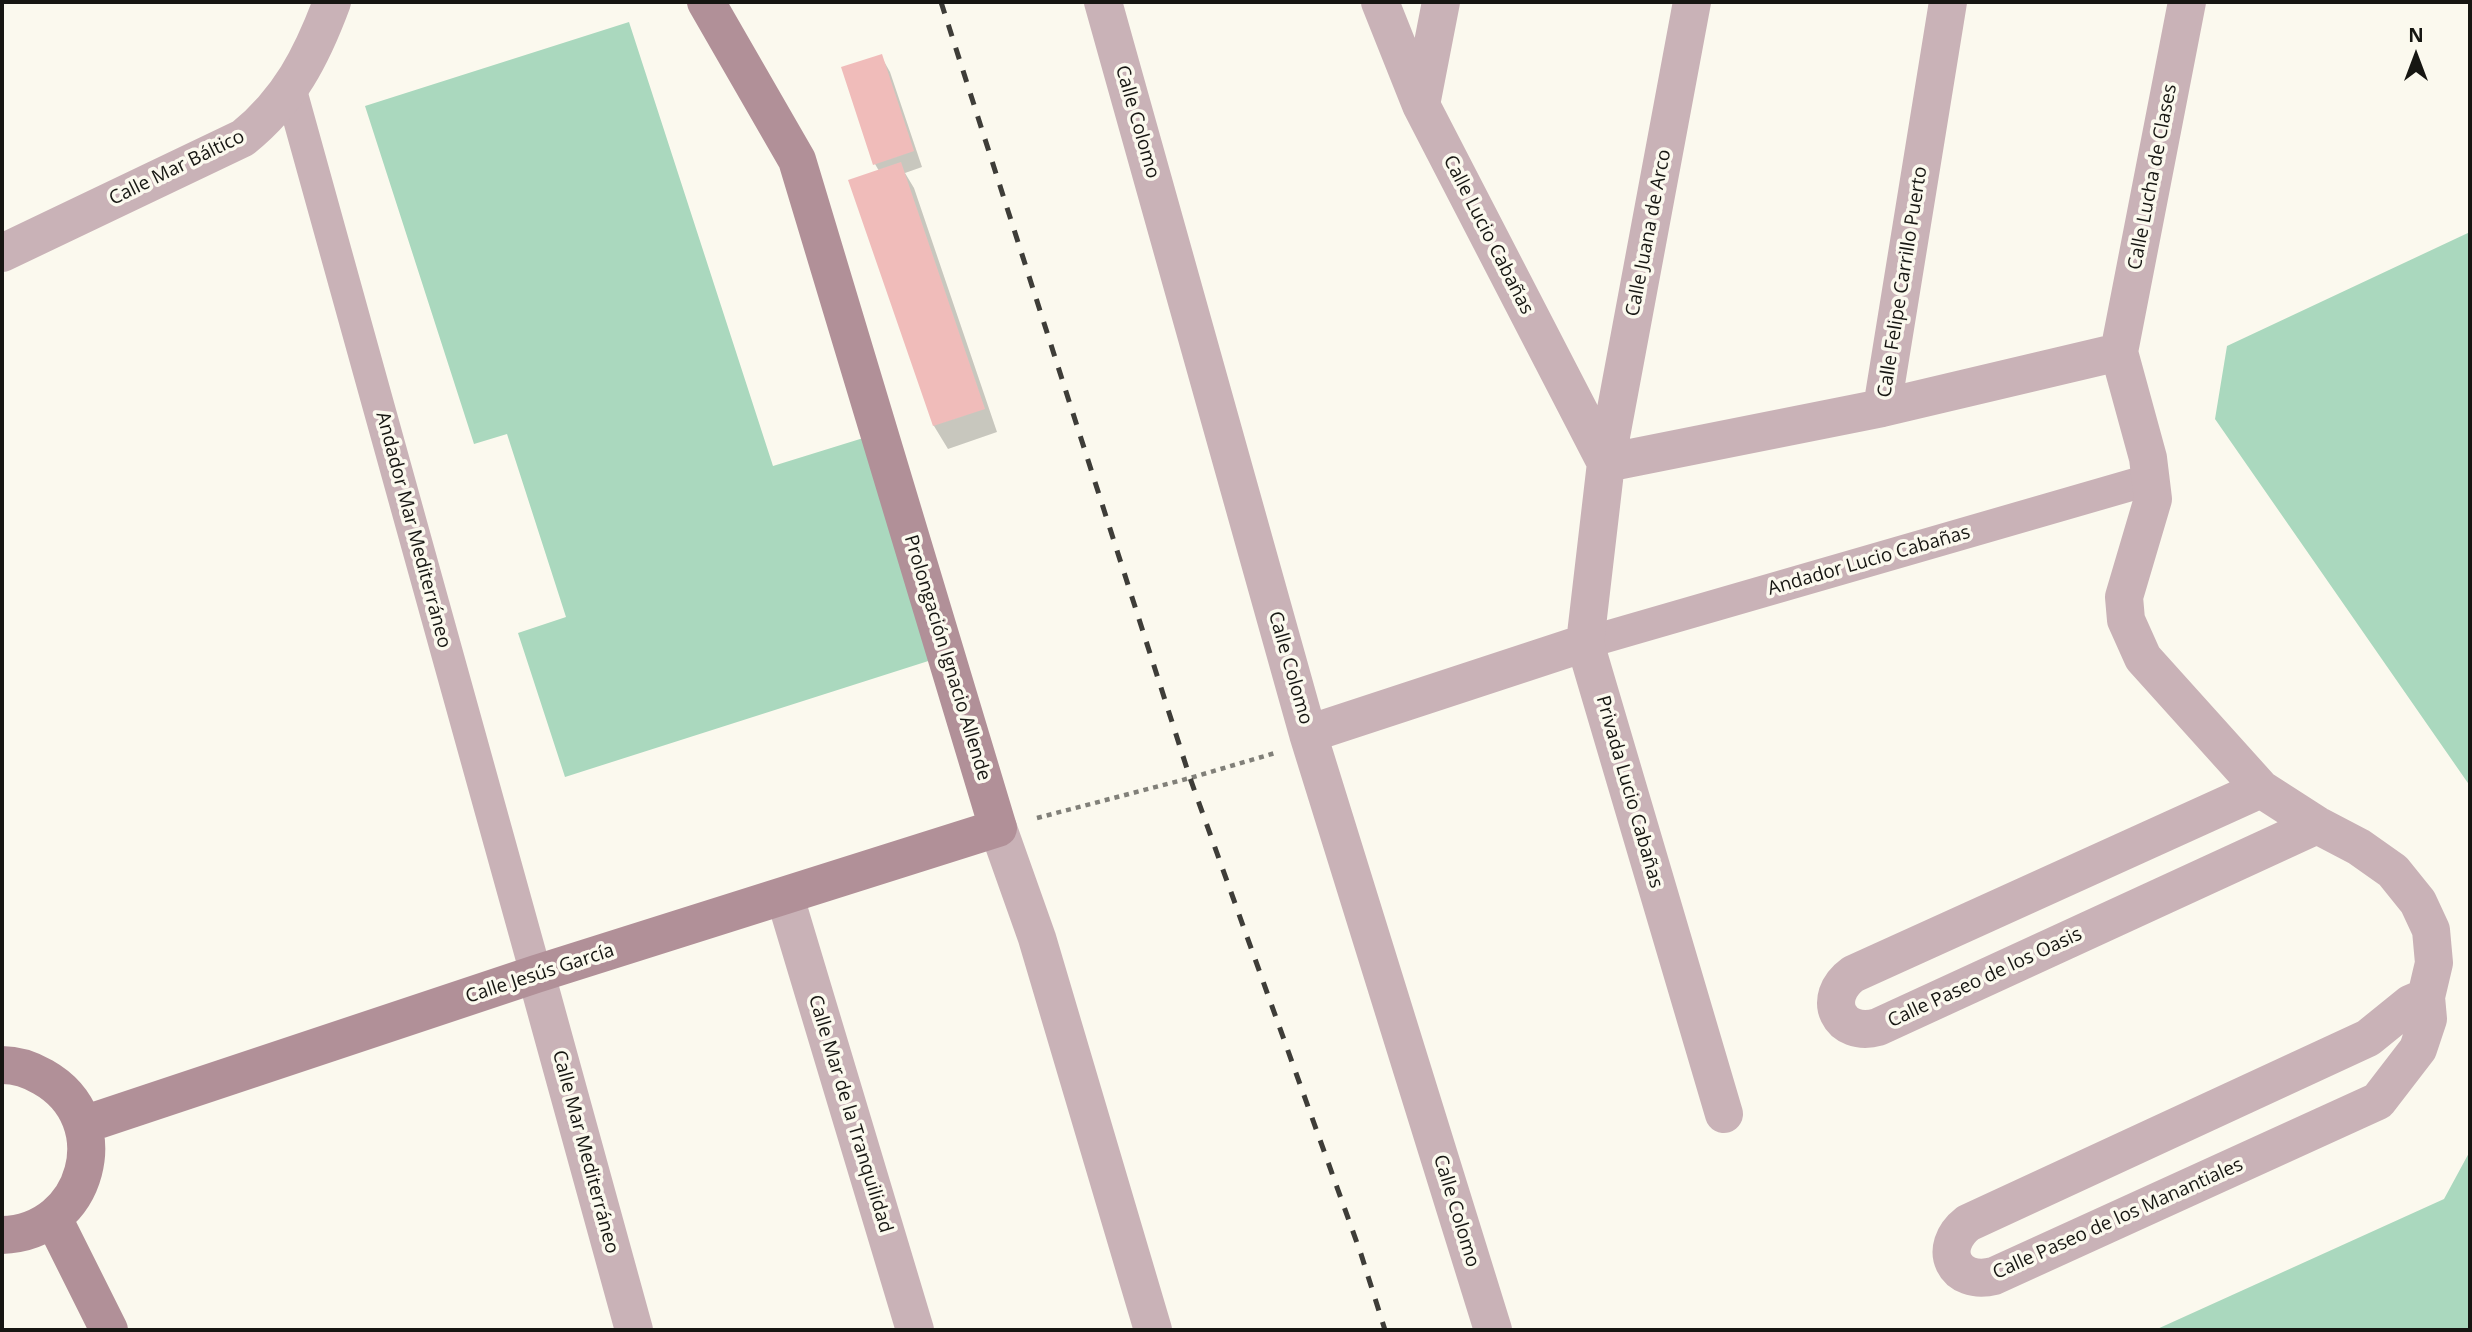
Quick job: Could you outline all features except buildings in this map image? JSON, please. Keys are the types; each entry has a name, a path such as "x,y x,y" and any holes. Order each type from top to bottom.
{"main road":[{"name":"Prolongación Ignacio Allende","path":"706,2 797,160 999,828"},
{"name":"Calle Jesús García","path":"83,1125 536,974 999,828"},
{"path":"2,1065 32,1071 54,1083 72,1102 83,1125 87,1150 83,1176 71,1199 53,1218 30,1230 2,1235"},
{"path":"53,1218 109,1330"}],"street":[{"name":"Calle Mar Báltico","path":"2,253 243,138 267,119 307,62 332,2"},
{"name":"Calle Colomo","path":"1103,2 1308,734 1493,1330"},
{"name":"Calle Lucio Cabañas","path":"1380,2 1421,105 1606,464"},
{"path":"1421,105 1441,2"},
{"name":"Calle Juana de Arco","path":"1606,464 1692,2"},
{"name":"Calle Felipe Carrillo Puerto","path":"1606,464 1882,408 1948,2"},
{"name":"Calle Lucha de Clases","path":"2119,352 2187,2"},
{"name":"Andador Mar Mediterráneo","path":"290,87 536,974"},
{"path":"1882,408 2119,352"},
{"name":"Calle Paseo de los Manantiales","path":"2119,352 2152,479 2152,499 2124,597 2126,620 2143,658 2261,789 2317,825 2359,847 2393,871 2418,902 2431,930 2434,963 2426,997 2428,1020 2418,1049 2378,1101 1994,1276 1971,1278 1961,1272 1954,1263 1951,1251 1953,1240 1959,1230 1968,1223 2368,1038 2410,1004 2426,997"},
{"name":"Privada Lucio Cabañas","path":"1606,464 1585,643 1724,1114"},
{"name":"Andador Lucio Cabañas","path":"1585,643 2152,479"},
{"path":"1308,734 1585,643"},
{"name":"Calle Paseo de los Oasis","path":"2261,789 1853,974 1843,981 1837,991 1835,1003 1838,1014 1856,1029 1878,1027 2317,825"},
{"name":"Prolongación Ignacio Allende","path":"999,828 1037,938 1153,1330"},
{"name":"Calle Mar de la Tranquilidad","path":"785,897 915,1330"},
{"name":"Calle Mar Mediterráneo","path":"536,974 634,1330"}],"path":[{"path":"999,828 1220,770 1289,749 1308,734"}],"green space":[{"path":"629,22 773,466 873,435 944,656 565,777 518,633 566,617 507,434 474,444 365,106"},
{"path":"2470,232 2470,786 2215,419 2227,346"},
{"path":"2470,1151 2470,1330 2155,1330 2444,1199"}],"railway":[{"path":"941,2 1190,778 1361,1254 1385,1330"}]}
